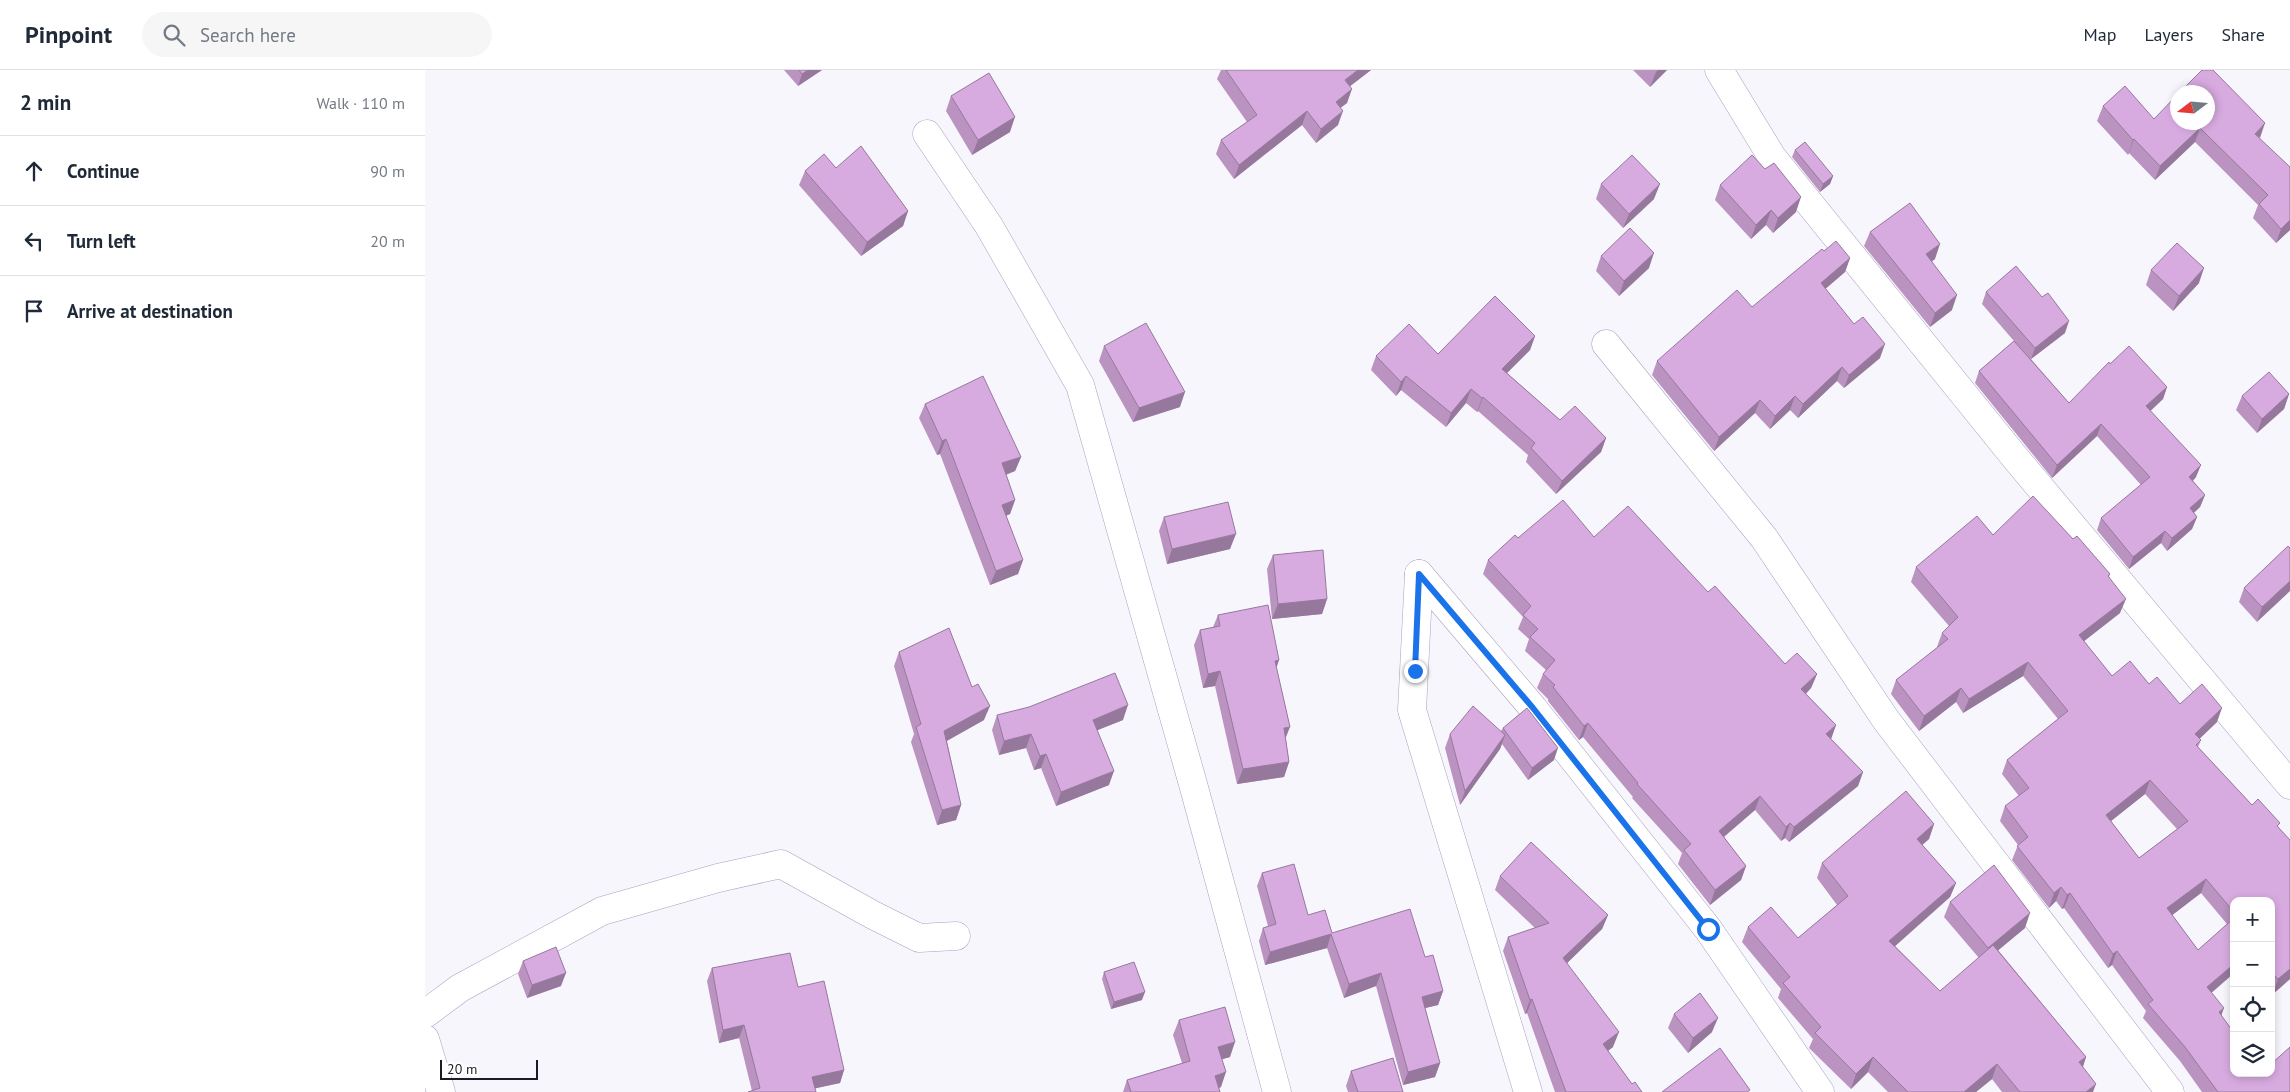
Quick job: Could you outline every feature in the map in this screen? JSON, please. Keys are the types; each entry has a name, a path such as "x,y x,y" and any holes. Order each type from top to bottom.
{"street":[{"path":"1719,70 1771,157 2017,460 2290,785"},
{"path":"927,134 989,226 1080,385 1191,775 1277,1092"},
{"path":"1607,344 1764,538 1886,720 2170,1092"},
{"path":"1528,1092 1413,710 1419,574 1533,708 1708,929 1820,1092"},
{"path":"425,1014 460,988 602,911 718,878 781,864 919,938 956,936"},
{"path":"425,1039 441,1092"}],"building":[{"path":"799,70 808,70 802,74"},
{"path":"1226,70 1358,70 1345,80 1352,89 1336,102 1343,111 1321,129 1307,111 1239,165 1221,140 1257,115"},
{"path":"2202,70 2213,70 2265,123 2255,134 2290,167 2290,220 2281,229 2259,204 2268,195 2202,130 2215,130 2215,85 2187,85"},
{"path":"989,73 1015,117 978,140 951,96"},
{"path":"2125,86 2154,119 2170,102 2170,130 2198,130 2160,166 2133,140 2103,106"},
{"path":"1805,142 1833,176 1823,184 1795,150"},
{"path":"861,146 908,211 867,242 805,171 824,154 836,168"},
{"path":"1632,155 1660,184 1629,214 1601,184"},
{"path":"1752,155 1765,169 1774,163 1801,197 1778,218 1771,210 1756,225 1720,185"},
{"path":"1910,203 1940,244 1926,254 1957,295 1935,313 1870,232"},
{"path":"1630,228 1654,253 1624,281 1601,256"},
{"path":"1836,241 1850,258 1821,283 1854,324 1863,317 1885,344 1849,375 1842,367 1803,404 1795,396 1775,416 1760,400 1719,437 1657,361 1737,290 1752,307 1822,249 1824,251"},
{"path":"2177,243 2204,268 2179,296 2151,270"},
{"path":"2016,266 2042,297 2048,293 2069,321 2035,348 1986,292"},
{"path":"1495,296 1535,336 1502,369 1560,420 1575,406 1606,438 1562,481 1531,448 1535,443 1483,397 1471,389 1451,413 1406,376 1401,382 1376,356 1409,324 1438,354"},
{"path":"1146,323 1185,392 1139,408 1104,346"},
{"path":"2014,341 2069,403 2109,362 2110,364 2129,346 2167,387 2146,406 2201,465 2189,477 2205,495 2190,508 2197,517 2172,538 2165,531 2133,557 2101,518 2150,477 2101,424 2057,465 1979,371"},
{"path":"2269,372 2289,394 2262,419 2242,396"},
{"path":"983,376 1021,457 1002,463 1015,500 1002,505 1023,560 996,571 946,439 942,441 925,404"},
{"path":"2033,496 2073,539 2077,536 2110,574 2108,576 2126,599 2079,635 2112,676 2130,661 2149,684 2157,677 2180,704 2202,684 2222,708 2195,734 2201,740 2196,745 2252,805 2258,799 2280,823 2277,826 2290,840 2290,969 2278,979 2275,976 2275,897 2230,897 2230,907 2206,879 2167,908 2198,950 2230,922 2230,967 2207,987 2224,1008 2219,1012 2230,1027 2230,1077 2275,1077 2275,1060 2290,1047 2290,1092 2218,1092 2185,1047 2148,1004 2153,1000 2117,951 2113,954 2070,893 2067,895 2061,887 2054,893 2017,846 2028,837 2005,806 2029,788 2007,760 2068,711 2028,662 1969,699 1961,688 1924,716 1896,680 1948,639 1942,633 1958,617 1916,567 1977,516 1993,535","holes":["2150,780 2188,821 2139,858 2106,815"]},
{"path":"1563,500 1594,537 1628,506 1708,592 1715,586 1785,664 1797,653 1817,674 1801,689 1836,725 1826,734 1863,772 1794,827 1790,823 1786,827 1760,796 1719,831 1746,866 1715,890 1684,850 1691,844 1637,784 1588,723 1584,726 1553,687 1555,685 1543,674 1555,660 1530,637 1538,629 1523,615 1531,606 1488,560 1515,535 1518,538"},
{"path":"1228,502 1236,534 1172,549 1164,517"},
{"path":"2288,546 2290,548 2290,581 2262,607 2244,588"},
{"path":"1323,550 1327,599 1278,604 1273,555"},
{"path":"1268,605 1279,660 1275,661 1290,727 1284,728 1289,762 1243,769 1220,671 1208,674 1200,630 1220,626 1218,615"},
{"path":"949,628 972,687 978,684 990,706 944,731 961,805 942,810 916,727 921,724 899,652"},
{"path":"1115,673 1128,705 1093,720 1114,771 1061,792 1046,754 1040,756 1031,734 1004,741 997,715 1029,707"},
{"path":"1473,706 1505,735 1465,791 1450,734"},
{"path":"1527,708 1558,748 1532,768 1503,728"},
{"path":"1906,791 1934,824 1917,839 1956,883 1889,941 1940,991 1993,945 2086,1057 2079,1062 2096,1084 2086,1092 2020,1092 1997,1064 1964,1092 1908,1092 1873,1057 1856,1074 1815,1033 1821,1027 1783,983 1790,977 1748,927 1771,907 1798,938 1848,896 1822,863"},
{"path":"1531,842 1608,915 1563,958 1619,1032 1603,1044 1632,1084 1635,1082 1642,1092 1566,1092 1508,937 1549,923 1500,876"},
{"path":"1294,864 1308,915 1325,910 1332,933 1410,909 1425,957 1433,955 1443,991 1422,997 1440,1063 1408,1072 1381,973 1349,984 1331,934 1270,952 1263,928 1276,924 1262,873"},
{"path":"1994,865 2030,913 1988,948 1950,902"},
{"path":"556,947 566,973 532,985 523,961"},
{"path":"790,953 798,987 824,981 844,1070 812,1077 816,1092 748,1092 760,1088 744,1025 723,1030 712,968"},
{"path":"1134,962 1145,992 1114,1002 1104,972"},
{"path":"1700,993 1718,1018 1693,1038 1674,1014"},
{"path":"1225,1007 1235,1042 1218,1047 1226,1072 1215,1076 1220,1092 1131,1092 1127,1080 1190,1061 1179,1020"},
{"path":"1720,1048 1750,1090 1747,1092 1662,1092"},
{"path":"1393,1058 1403,1092 1358,1092 1351,1071"}],"route":[{"path":"1415,671 1419,574 1533,708 1708,929"}]}
